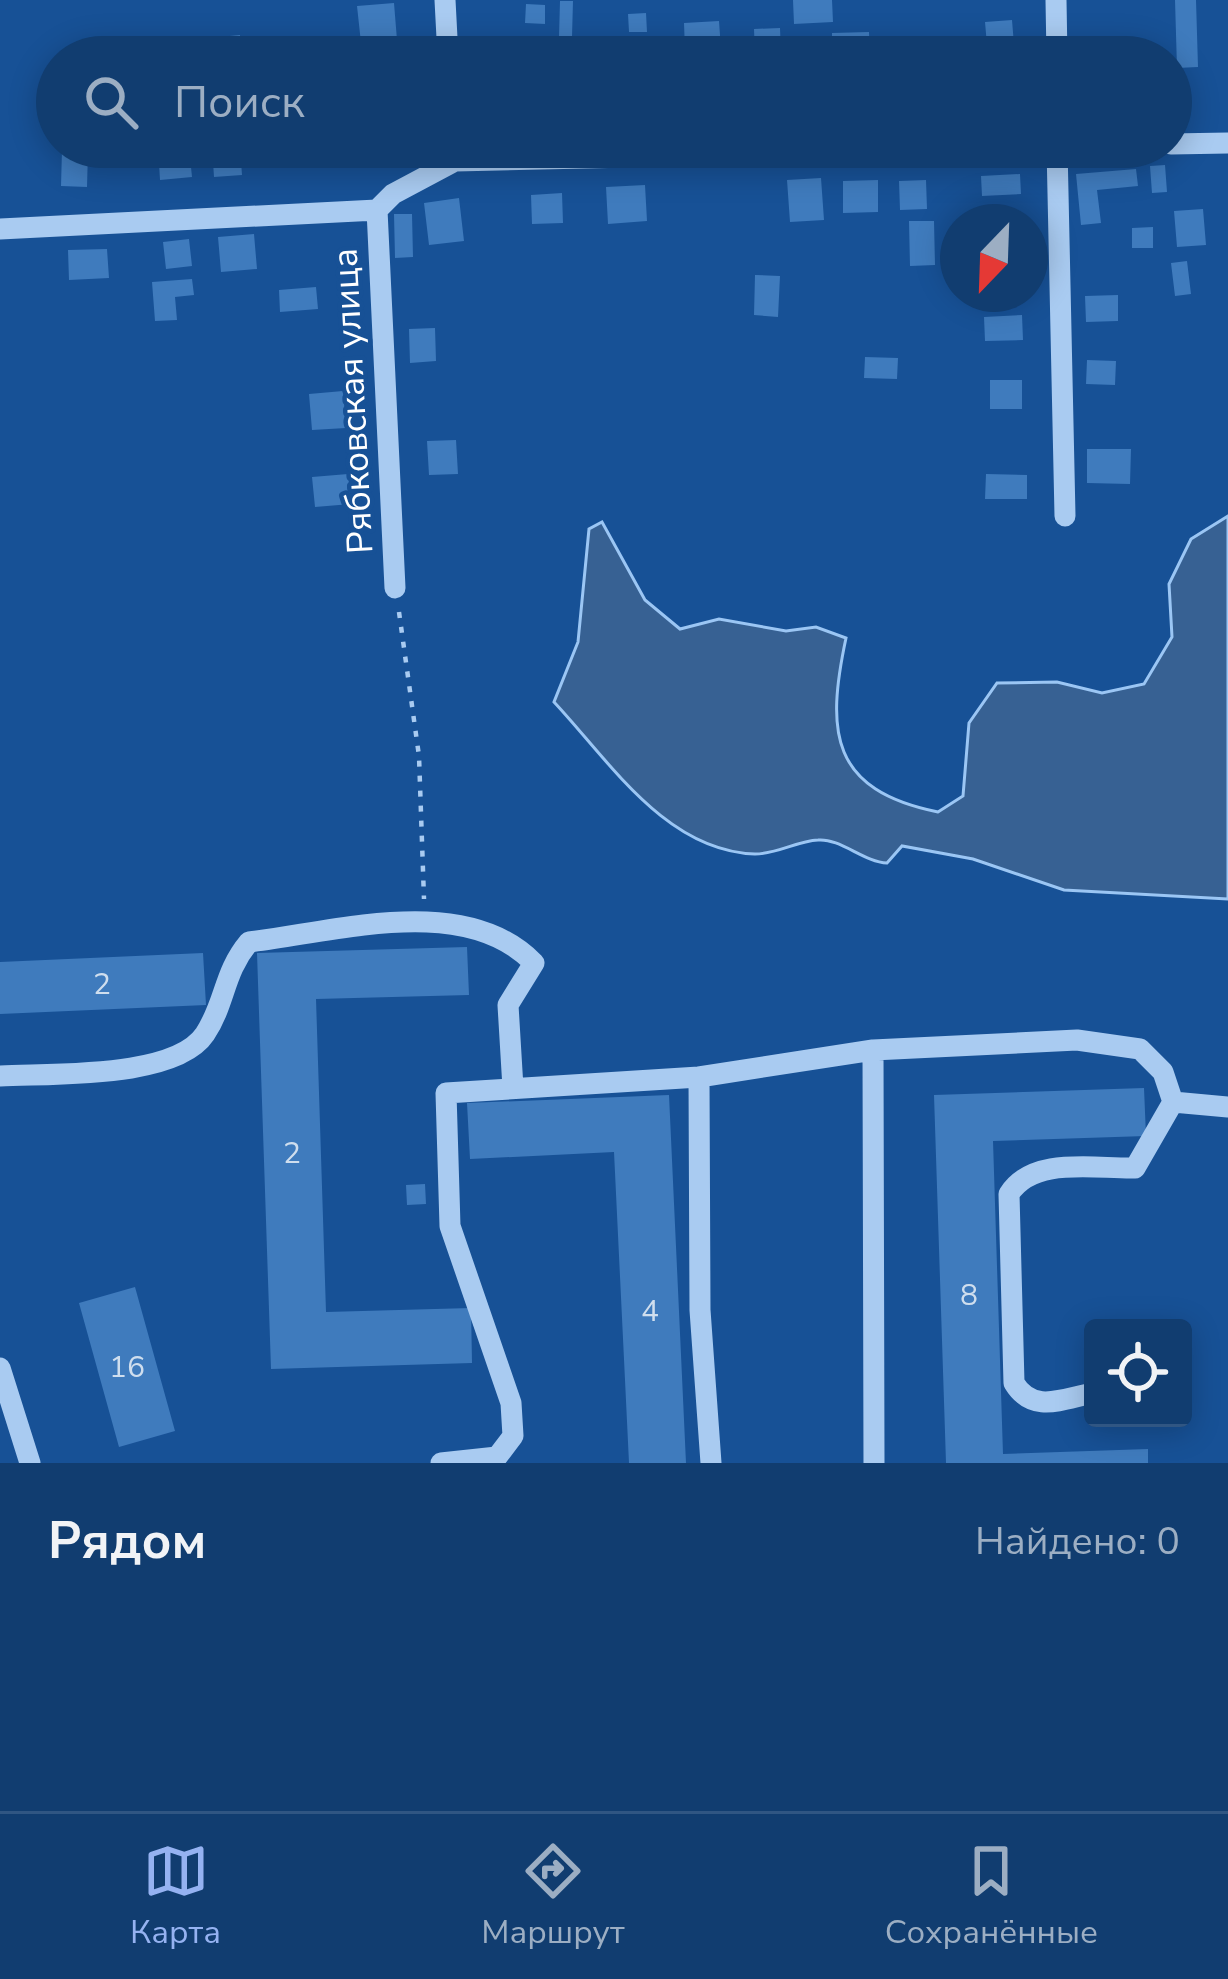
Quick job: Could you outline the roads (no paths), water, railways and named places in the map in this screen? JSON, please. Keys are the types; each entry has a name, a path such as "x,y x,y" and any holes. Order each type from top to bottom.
{"street":[{"path":"445,0 447,36"},
{"path":"1056,0 1057,36"},
{"path":"1192,144 1228,143"},
{"path":"0,230 377,210 433,168"},
{"path":"1058,168 1065,516"},
{"name":"Рябковская улица","path":"377,210 395,588"},
{"path":"0,1076 172,1061 204,1036 228,968 249,942 424,922 467,925 534,963 508,1004 513,1088"},
{"path":"441,1463 497,1457 513,1436 511,1403 450,1226 446,1093 699,1077 873,1050 1077,1040 1140,1048 1163,1072 1173,1102 1135,1168 1043,1169 1019,1177 1009,1194 1014,1383 1023,1397 1038,1404 1084,1395"},
{"path":"873,1050 874,1463"},
{"path":"699,1077 700,1310 711,1463"},
{"path":"1173,1102 1228,1107"},
{"path":"0,1368 27,1455 0,1453"}],"water":[{"path":"1228,516 1228,899 1064,890 973,859 902,846 887,863 826,840 755,854 723,849 694,837 642,799 554,702 578,642 589,529 602,522 645,600 680,629 719,619 786,631 816,627 846,638 837,702 844,752 856,772 875,789 938,812 963,796 969,723 997,683 1057,682 1102,693 1144,684 1172,637 1169,584 1191,539"}]}
